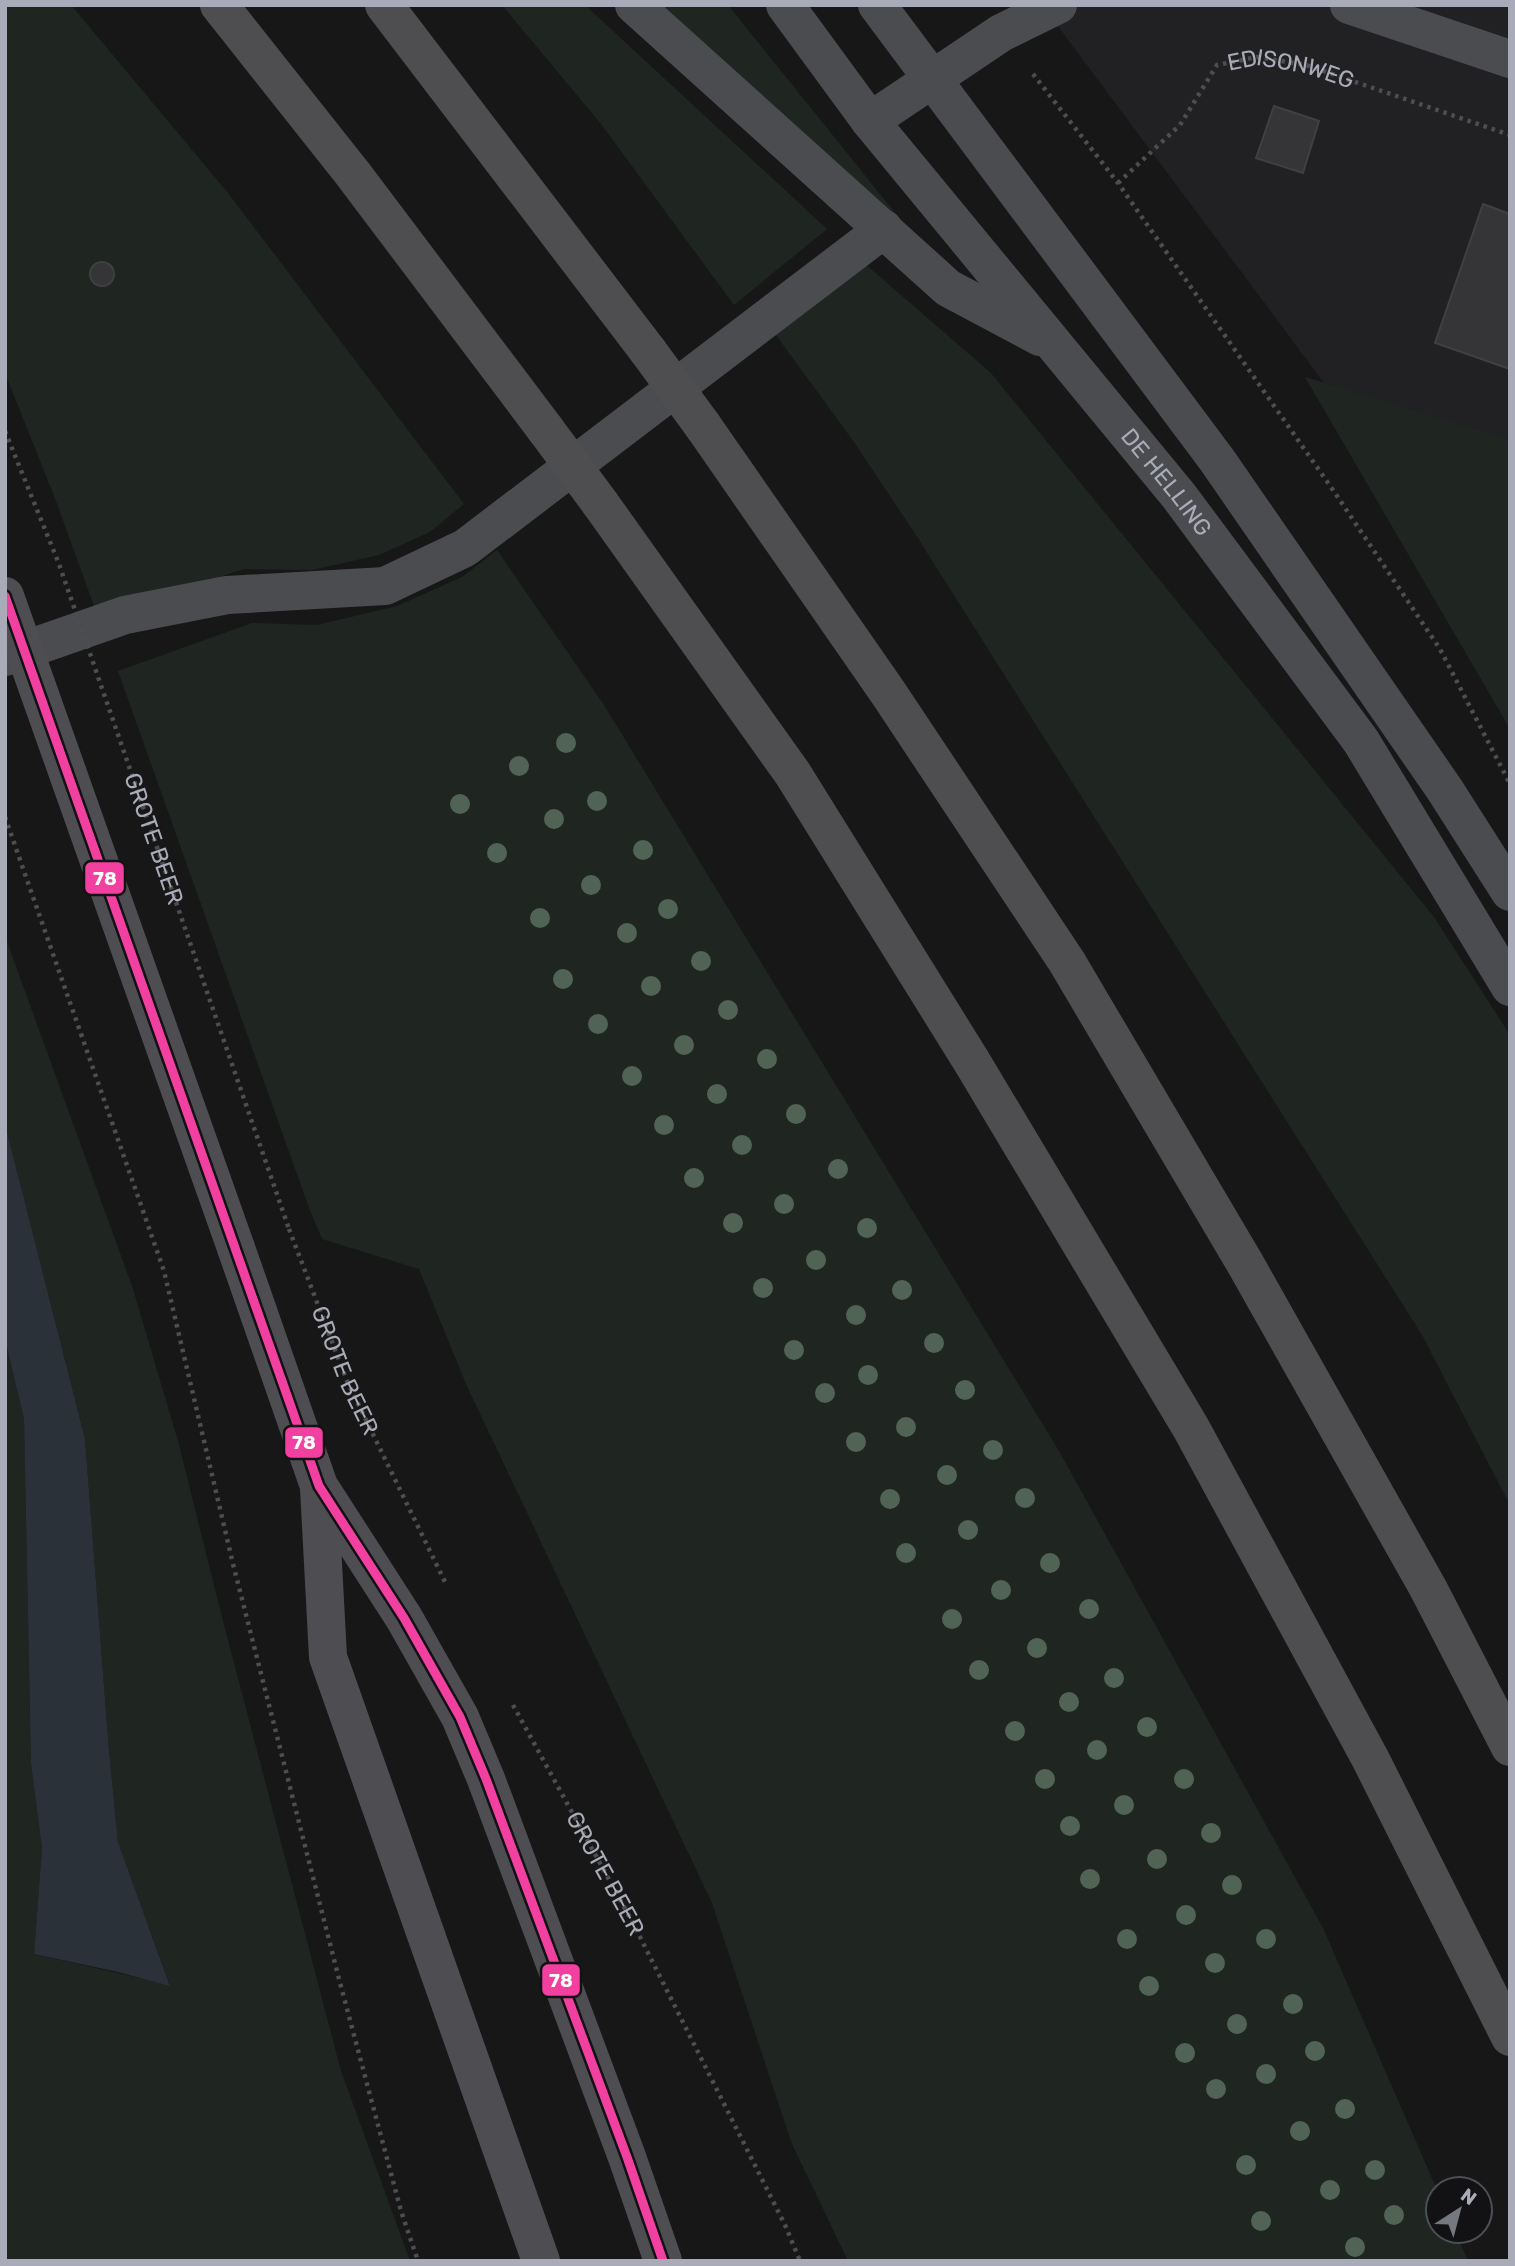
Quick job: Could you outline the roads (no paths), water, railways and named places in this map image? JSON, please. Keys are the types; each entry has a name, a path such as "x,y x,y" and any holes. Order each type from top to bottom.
{"highway":[{"path":"219,5 353,174 546,430 793,774 972,1062 1184,1416 1371,1760 1510,2038"},
{"path":"384,5 703,426 889,694 1067,962 1246,1265 1428,1588 1510,1747"}],"main road":[{"path":"5,596 319,1486 404,1618 460,1717 486,1779 618,2131 663,2261"},
{"path":"319,1486 328,1657 541,2261"}],"street":[{"path":"634,5 948,288 1055,344"},
{"name":"DE HELLING","path":"785,5 870,121 1178,496 1361,741 1510,987"},
{"path":"877,5 1217,460 1437,779 1510,892"},
{"path":"870,121 1001,33 1058,5"},
{"path":"1361,7 1510,59"},
{"path":"5,657 125,615 227,595 386,586 465,548 884,229"}]}
